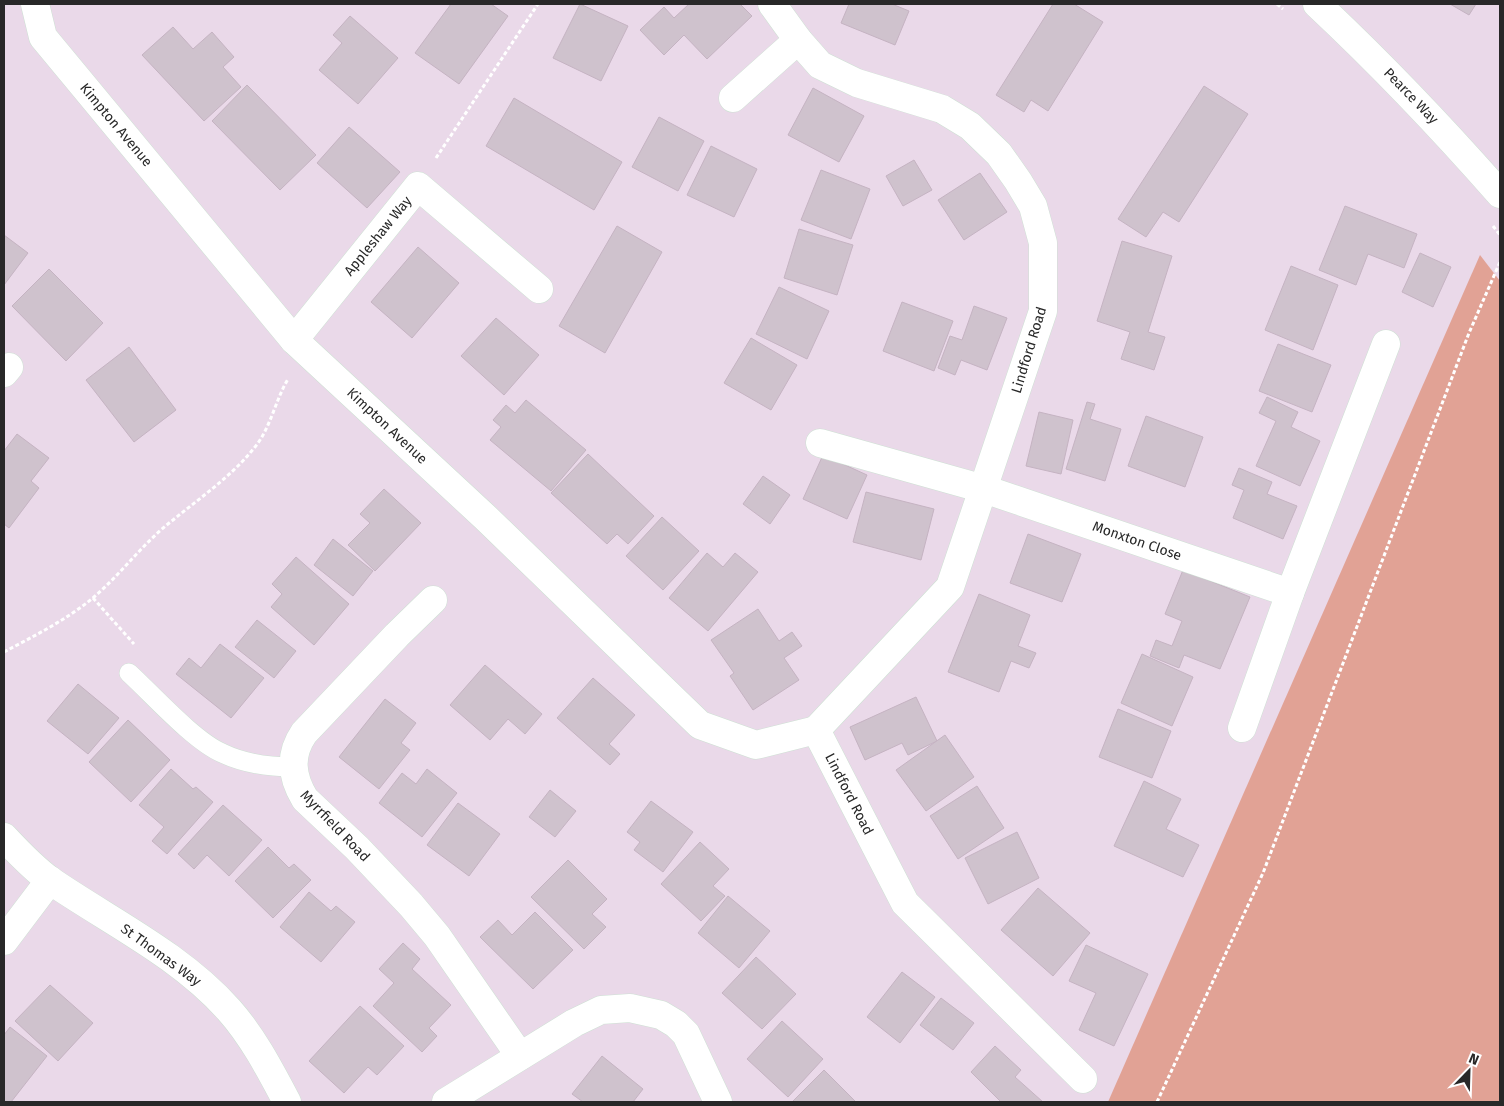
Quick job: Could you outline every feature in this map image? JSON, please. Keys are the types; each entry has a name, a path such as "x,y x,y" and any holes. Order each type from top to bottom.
{"street":[{"name":"Kimpton Avenue","path":"35,4 43,37 302,347 486,518 700,725 756,745 816,730"},
{"name":"Lindford Road","path":"772,4 798,40 820,65 857,82 942,109 970,126 999,154 1033,206 1043,243 1043,311 950,587 816,730 905,903 1083,1079"},
{"name":"Pearce Way","path":"1316,4 1374,57 1500,194"},
{"path":"733,98 798,40"},
{"name":"Appleshaw Way","path":"302,347 418,186 539,289"},
{"path":"1242,728 1290,592 1386,344"},
{"path":"820,443 984,489"},
{"name":"Monxton Close","path":"984,489 1290,592"},
{"name":"Myrrfield Road","path":"433,600 396,635 304,733 297,744 293,767 297,788 305,799 363,855 416,911 437,936 520,1056"},
{"name":"St Thomas Way","path":"4,837 50,880 128,930 203,984 250,1036 287,1102"},
{"path":"4,941 50,880"},
{"path":"446,1102 574,1023 601,1010 616,1008 645,1010 676,1024 686,1034 718,1102"}],"lane":[{"path":"129,673 191,731 220,753 266,767 293,767"}],"path":[{"path":"418,186 538,4"},
{"path":"1157,1102 1263,872 1469,333 1500,262"},
{"path":"4,652 44,630 92,598 158,533 239,464 255,446 267,428 302,347"}],"shaded area":[{"path":"1480,255 1500,281 1500,1102 1108,1102"}],"building":[{"path":"451,4 491,4 508,16 459,84 415,53"},
{"path":"580,4 628,26 601,81 553,58"},
{"path":"689,4 740,4 752,16 707,59 684,35 664,55 640,30 664,7 674,18"},
{"path":"849,4 892,4 909,11 895,45 841,23"},
{"path":"1053,4 1074,4 1103,22 1048,111 1031,100 1024,112 996,95"},
{"path":"1450,4 1476,4 1469,15"},
{"path":"350,16 398,58 358,104 319,70 342,43 333,35"},
{"path":"173,27 193,49 212,32 234,57 223,67 241,87 204,121 142,55"},
{"path":"247,85 316,155 280,190 212,121"},
{"path":"1204,86 1248,114 1179,222 1163,212 1146,237 1118,219"},
{"path":"813,88 864,116 839,162 788,135"},
{"path":"514,98 622,162 594,210 486,146"},
{"path":"659,117 704,141 678,191 632,167"},
{"path":"349,127 400,172 367,208 317,163"},
{"path":"711,146 757,169 734,217 687,195"},
{"path":"914,160 932,190 903,206 886,176"},
{"path":"821,170 870,189 851,239 801,220"},
{"path":"980,173 1007,212 964,240 938,200"},
{"path":"1345,206 1417,234 1404,268 1368,254 1356,285 1319,270"},
{"path":"617,226 662,252 605,353 559,326"},
{"path":"799,229 853,245 837,295 784,278"},
{"path":"4,235 28,253 4,285"},
{"path":"1122,241 1172,256 1148,332 1165,337 1154,370 1121,359 1130,332 1097,321"},
{"path":"418,247 459,283 412,338 371,302"},
{"path":"1420,253 1451,267 1433,307 1402,292"},
{"path":"1291,266 1338,285 1313,350 1265,330"},
{"path":"49,269 103,323 66,361 12,306"},
{"path":"779,287 829,311 807,359 756,334"},
{"path":"902,302 953,321 934,371 883,351"},
{"path":"974,306 1007,318 987,370 961,360 955,375 938,368 950,336 962,340"},
{"path":"496,318 539,355 504,395 461,356"},
{"path":"751,338 797,365 771,410 724,383"},
{"path":"1278,344 1331,365 1312,412 1259,391"},
{"path":"129,347 176,410 134,442 86,380"},
{"path":"1267,397 1298,412 1291,427 1320,441 1300,486 1256,466 1276,421 1259,413"},
{"path":"526,400 586,450 551,491 490,440 501,427 493,420 506,405 515,413"},
{"path":"1087,402 1095,404 1090,419 1121,429 1105,481 1066,469"},
{"path":"1039,412 1073,420 1061,474 1026,466"},
{"path":"1146,416 1203,437 1185,487 1128,466"},
{"path":"17,434 49,458 31,481 39,488 9,528 4,524 4,451"},
{"path":"588,454 654,516 628,544 617,534 607,544 551,493"},
{"path":"823,455 867,475 847,519 803,499"},
{"path":"1239,468 1272,482 1267,494 1297,506 1283,539 1233,518 1244,490 1232,485"},
{"path":"763,476 790,495 770,524 743,504"},
{"path":"384,489 421,523 375,571 348,545 370,523 360,514"},
{"path":"866,492 934,509 921,560 853,542"},
{"path":"662,517 699,551 663,590 626,556"},
{"path":"1028,534 1081,554 1062,602 1010,583"},
{"path":"333,539 373,571 353,596 314,565"},
{"path":"707,553 723,567 735,553 758,572 708,631 669,598"},
{"path":"296,557 349,604 314,645 271,607 282,594 272,584"},
{"path":"1183,570 1250,597 1220,669 1184,655 1179,668 1150,656 1156,640 1172,646 1182,621 1165,614"},
{"path":"979,594 1030,615 1018,646 1036,653 1029,668 1011,661 999,692 948,672"},
{"path":"758,609 779,641 792,632 802,646 784,658 799,680 753,710 730,676 734,673 711,640"},
{"path":"257,620 296,651 274,678 235,647"},
{"path":"220,644 264,678 231,718 176,674 189,658 201,668"},
{"path":"1142,654 1193,677 1172,726 1121,703"},
{"path":"485,665 542,714 525,734 508,719 490,740 450,705"},
{"path":"593,678 635,715 609,744 620,754 610,765 557,718"},
{"path":"78,684 119,718 88,754 47,721"},
{"path":"916,697 937,741 908,755 902,743 865,760 850,727"},
{"path":"385,699 416,723 401,743 410,750 379,789 339,757"},
{"path":"1118,709 1171,731 1152,778 1099,757"},
{"path":"128,720 170,760 131,802 89,762"},
{"path":"945,735 974,777 926,811 896,770"},
{"path":"171,769 193,789 196,787 213,802 167,854 152,841 164,827 139,805"},
{"path":"427,769 457,793 422,837 379,803 402,773 416,784"},
{"path":"1144,781 1181,799 1166,829 1199,845 1183,877 1114,846"},
{"path":"977,786 1004,828 958,859 930,816"},
{"path":"550,790 576,811 555,837 529,817"},
{"path":"651,801 693,832 663,872 634,850 640,842 627,832"},
{"path":"458,803 500,834 469,876 427,845"},
{"path":"223,805 262,840 229,876 207,855 194,869 178,854"},
{"path":"1017,832 1039,878 988,904 965,858"},
{"path":"700,842 729,869 713,886 725,896 701,921 661,884"},
{"path":"268,847 289,868 294,864 311,880 273,918 235,881"},
{"path":"568,860 607,899 592,914 606,927 584,949 531,897"},
{"path":"1038,888 1090,933 1053,976 1001,930"},
{"path":"309,892 331,911 336,906 355,922 321,962 280,927"},
{"path":"728,896 770,931 739,968 698,933"},
{"path":"535,912 573,950 533,989 480,937 498,920 512,935"},
{"path":"403,943 420,959 412,969 451,1005 429,1028 437,1036 422,1052 373,1006 394,983 379,969"},
{"path":"1086,945 1148,974 1114,1046 1079,1030 1096,993 1069,981"},
{"path":"756,957 796,994 762,1029 722,993"},
{"path":"902,972 935,997 900,1043 867,1017"},
{"path":"50,985 93,1023 58,1061 15,1021"},
{"path":"941,998 974,1023 953,1050 920,1025"},
{"path":"360,1006 404,1046 377,1075 368,1067 344,1093 309,1061"},
{"path":"782,1021 823,1059 788,1097 747,1059"},
{"path":"10,1027 47,1056 11,1102 4,1102 4,1035"},
{"path":"995,1046 1021,1070 1015,1077 1043,1102 1001,1102 971,1072"},
{"path":"602,1056 643,1089 633,1102 583,1102 572,1094"},
{"path":"824,1070 856,1102 792,1102"}]}
